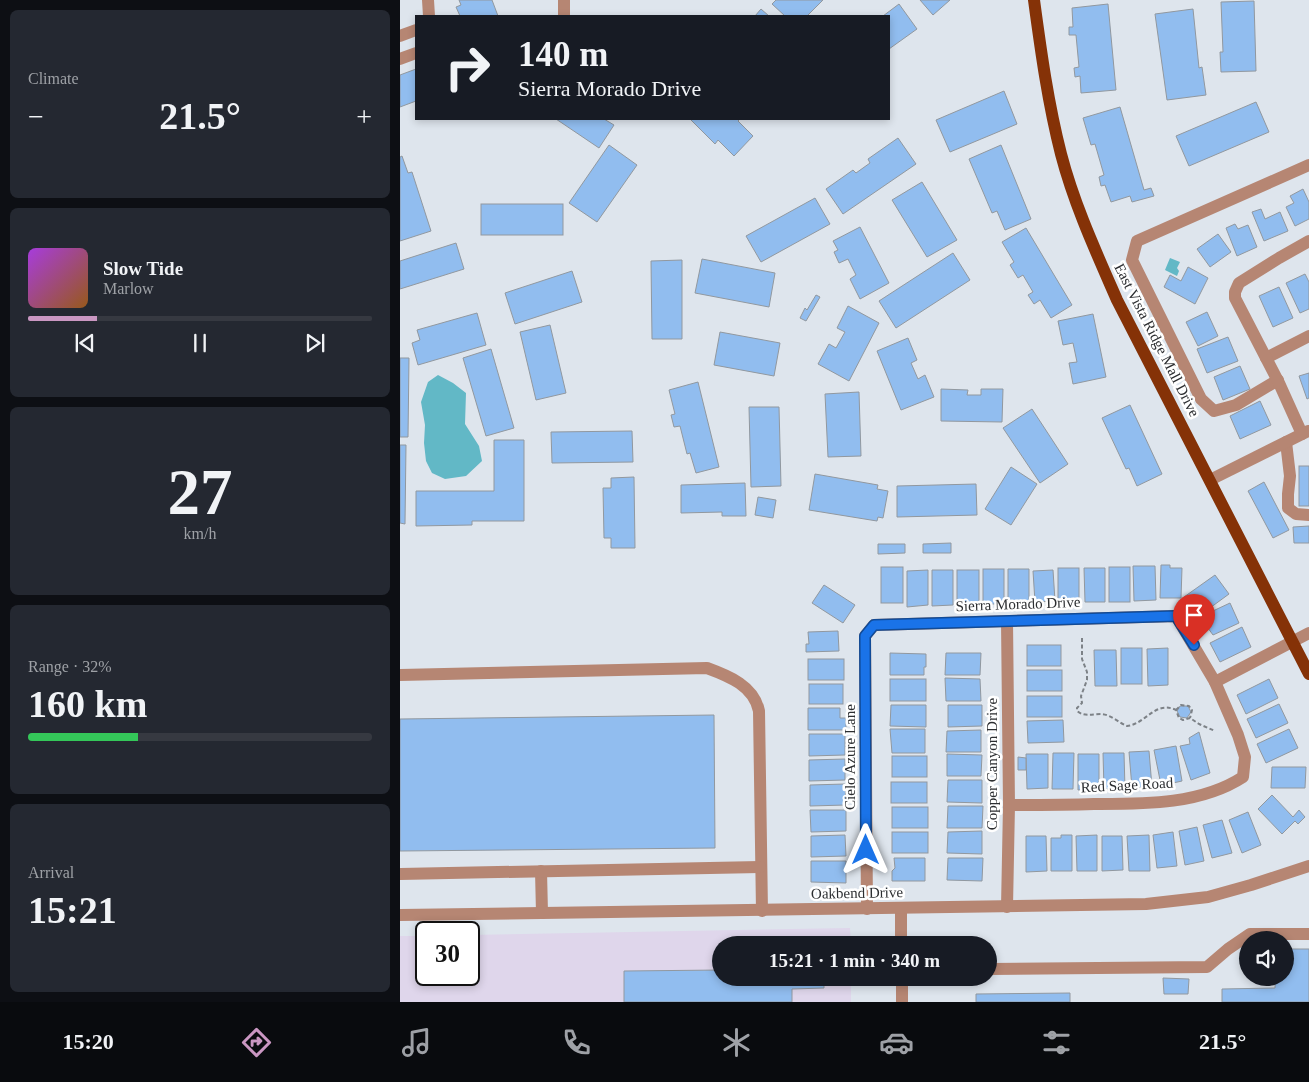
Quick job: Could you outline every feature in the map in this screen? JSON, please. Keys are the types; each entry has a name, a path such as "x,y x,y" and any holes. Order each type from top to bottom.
{"main road":[{"name":"East Vista Ridge Mall Drive","path":"1034,0 1042,63 1053,120 1061,156 1078,208 1116,300 1309,674"}],"street":[{"path":"428,0 429,15"},
{"path":"564,0 564,15"},
{"path":"400,36 415,30"},
{"path":"401,56 415,53"},
{"path":"1278,380 1236,405 1214,411 1201,400 1132,260 1137,241 1309,165"},
{"path":"1210,480 1305,432 1235,298 1235,292 1239,283 1309,240"},
{"path":"1266,358 1309,336"},
{"path":"1286,442 1290,476 1288,508 1296,514 1309,515"},
{"name":"Sierra Morado Drive","path":"865,636 874,625 1176,616 1215,682"},
{"name":"Copper Canyon Drive","path":"1007,621 1009,805 1007,907"},
{"path":"1215,682 1309,633"},
{"name":"Cielo Azure Lane","path":"865,636 867,909"},
{"path":"400,675 708,668 726,674 750,692 757,703 759,711 762,911"},
{"name":"Red Sage Road","path":"1009,805 1138,804 1168,801 1228,786 1243,777 1245,757 1238,735 1215,682"},
{"name":"Oakbend Drive","path":"400,915 1146,904 1208,896 1251,885 1309,866"},
{"path":"400,874 760,867"},
{"path":"541,871 542,913"},
{"path":"901,908 901,936"},
{"path":"997,969 1207,967 1250,934 1309,934"},
{"path":"902,986 902,1002"}],"path":[{"path":"1082,638 1082,659 1087,672 1087,680 1081,696 1082,703 1077,708 1080,713 1091,716 1108,715 1127,726 1136,724 1163,706 1176,710 1179,718 1183,720 1190,718 1215,731"},
{"path":"1176,710 1181,705 1189,706 1192,710 1190,718"}],"shaded area":[{"path":"850,928 850,936 712,936 712,986 851,986 851,1002 400,1002 400,936 415,936 415,986 480,986 480,935"}],"water":[{"path":"1170,258 1180,262 1177,268 1179,271 1177,276 1165,270"},
{"path":"438,375 466,393 465,424 479,446 482,461 466,476 445,479 432,473 426,461 425,425 421,402 428,382"}],"building":[{"path":"459,0 492,0 498,15 460,15 456,7 461,5"},
{"path":"776,0 823,0 808,15 784,15 772,4"},
{"path":"920,0 950,0 933,15"},
{"path":"1254,1 1256,71 1221,72 1220,52 1223,52 1221,2"},
{"path":"899,4 917,29 890,48 890,15 884,15"},
{"path":"1108,4 1116,90 1081,93 1080,76 1075,77 1074,68 1079,67 1076,35 1069,35 1069,27 1073,27 1072,8"},
{"path":"761,9 768,15 756,15"},
{"path":"1193,9 1199,68 1202,67 1206,95 1167,100 1155,14"},
{"path":"415,69 415,101 400,107 400,75"},
{"path":"1004,91 1017,124 950,152 936,120"},
{"path":"1256,102 1269,132 1189,166 1176,136"},
{"path":"1120,107 1144,190 1151,188 1154,196 1132,202 1130,196 1111,202 1105,185 1101,186 1099,177 1104,175 1095,144 1091,145 1083,118"},
{"path":"557,120 606,120 614,125 599,148"},
{"path":"691,120 739,120 753,136 734,156 718,140 715,144"},
{"path":"898,138 916,164 843,214 826,189 853,170 856,173 870,163 868,159"},
{"path":"609,145 637,165 597,222 569,203"},
{"path":"1001,145 1031,219 1005,230 997,211 992,213 969,159"},
{"path":"402,156 408,173 412,172 431,231 400,241 400,157"},
{"path":"922,182 957,240 927,257 892,200"},
{"path":"1303,189 1309,202 1309,219 1295,226 1286,207 1294,203 1290,196"},
{"path":"815,198 830,224 761,262 746,236"},
{"path":"481,204 563,204 563,235 481,235"},
{"path":"1261,209 1265,219 1280,212 1288,231 1264,241 1252,212"},
{"path":"1235,224 1238,229 1248,225 1257,247 1237,256 1226,228"},
{"path":"860,227 889,283 860,299 850,279 856,275 848,259 839,263 834,252 838,250 833,241"},
{"path":"1026,228 1072,305 1051,318 1040,300 1034,304 1028,295 1033,292 1023,275 1018,278 1010,265 1014,262 1002,242"},
{"path":"1218,234 1231,252 1210,267 1197,249"},
{"path":"456,243 464,269 400,289 400,261"},
{"path":"953,253 970,280 896,328 879,301"},
{"path":"702,259 775,273 769,307 695,293"},
{"path":"682,260 682,339 652,339 651,261"},
{"path":"1188,267 1208,278 1195,304 1164,287 1170,275 1181,281"},
{"path":"572,271 582,302 515,324 505,293"},
{"path":"1305,274 1309,282 1309,309 1300,313 1286,283"},
{"path":"1279,287 1293,318 1273,327 1259,296"},
{"path":"816,295 820,297 806,321 800,318 805,308 807,310"},
{"path":"848,306 879,323 849,381 818,364 829,344 836,348 845,332 837,328"},
{"path":"1207,312 1218,336 1198,346 1186,322"},
{"path":"477,313 486,345 418,365 412,343 420,340 417,330"},
{"path":"1093,314 1106,377 1073,384 1069,363 1077,362 1073,343 1063,345 1058,321"},
{"path":"550,325 566,393 536,400 520,332"},
{"path":"720,332 780,343 774,376 714,365"},
{"path":"1228,337 1238,361 1207,373 1197,349"},
{"path":"908,338 917,360 911,363 918,379 925,375 934,397 901,410 877,351"},
{"path":"491,349 514,428 486,436 463,358"},
{"path":"400,358 409,358 408,437 400,437"},
{"path":"1240,366 1250,389 1223,400 1214,377"},
{"path":"1309,373 1309,398 1307,399 1299,376"},
{"path":"698,382 719,467 696,473 690,453 687,454 680,426 674,427 671,415 675,414 669,390"},
{"path":"941,389 968,390 967,395 981,395 981,389 1003,389 1002,422 941,421"},
{"path":"859,392 861,456 828,457 825,394"},
{"path":"1260,401 1271,425 1240,439 1230,416"},
{"path":"1130,405 1162,474 1137,486 1129,468 1126,469 1102,418"},
{"path":"749,407 779,407 781,486 751,487"},
{"path":"1032,409 1068,464 1040,483 1003,428"},
{"path":"632,431 633,462 552,463 551,432"},
{"path":"494,440 524,440 524,521 472,521 472,525 416,526 416,491 494,491"},
{"path":"400,445 406,445 405,524 400,523"},
{"path":"1299,466 1309,466 1309,506 1299,506"},
{"path":"1011,467 1037,484 1011,525 985,509"},
{"path":"815,474 878,485 877,489 888,491 883,518 878,517 877,521 809,510"},
{"path":"634,477 635,548 611,548 611,538 604,538 603,488 611,488 611,478"},
{"path":"1264,482 1289,530 1273,538 1248,491"},
{"path":"745,483 746,516 722,516 722,512 681,513 681,485"},
{"path":"976,484 977,515 897,517 897,486"},
{"path":"758,497 776,500 773,518 755,515"},
{"path":"1309,526 1309,543 1294,543 1293,527"},
{"path":"951,543 951,553 923,553 923,544"},
{"path":"878,544 905,544 905,553 878,554"},
{"path":"1161,565 1170,565 1170,568 1182,568 1181,598 1160,598"},
{"path":"1133,566 1155,566 1156,600 1134,601"},
{"path":"881,567 903,567 903,603 881,603"},
{"path":"1109,567 1130,567 1130,602 1109,602"},
{"path":"1058,568 1079,568 1079,603 1058,603"},
{"path":"1084,568 1105,568 1105,602 1085,602"},
{"path":"983,569 1004,569 1004,604 983,604"},
{"path":"1008,569 1029,569 1029,605 1008,604"},
{"path":"928,570 928,605 907,607 907,571"},
{"path":"932,570 953,570 953,605 932,606"},
{"path":"957,570 979,570 979,605 957,605"},
{"path":"1053,570 1055,601 1035,602 1033,571"},
{"path":"1215,575 1229,594 1203,613 1196,604 1191,608 1184,597"},
{"path":"824,585 855,605 843,623 812,603"},
{"path":"1230,603 1239,623 1213,635 1200,617"},
{"path":"1242,627 1251,647 1220,662 1210,643"},
{"path":"838,631 839,651 806,652 806,644 809,644 808,632"},
{"path":"1027,645 1061,645 1061,666 1027,666"},
{"path":"1121,648 1142,648 1142,684 1121,684"},
{"path":"1168,648 1168,685 1148,686 1147,649"},
{"path":"1094,650 1116,650 1117,686 1095,686"},
{"path":"890,653 926,654 924,675 890,675"},
{"path":"946,653 981,653 980,675 945,675"},
{"path":"808,659 844,659 844,680 808,680"},
{"path":"1027,670 1062,670 1062,691 1027,691"},
{"path":"945,678 980,679 981,701 946,701"},
{"path":"890,679 926,679 926,701 890,701"},
{"path":"1269,679 1278,698 1246,714 1237,695"},
{"path":"809,684 843,684 843,704 809,704"},
{"path":"1027,696 1062,696 1062,717 1027,717"},
{"path":"1279,704 1288,723 1256,738 1247,719"},
{"path":"891,705 926,705 926,727 890,726"},
{"path":"948,705 982,705 982,726 948,727"},
{"path":"1180,706 1188,706 1191,712 1187,718 1180,717 1177,711"},
{"path":"808,708 840,708 840,718 846,718 846,730 808,730"},
{"path":"714,715 715,848 400,851 400,719"},
{"path":"1063,720 1064,742 1028,743 1027,721"},
{"path":"890,729 925,729 925,753 892,753"},
{"path":"1289,729 1298,748 1266,763 1257,744"},
{"path":"981,730 981,752 946,752 947,731"},
{"path":"1199,732 1210,773 1191,780 1180,746 1190,744 1189,738"},
{"path":"809,734 845,734 845,755 809,756"},
{"path":"1176,746 1182,781 1164,785 1163,779 1160,780 1154,750"},
{"path":"1149,751 1152,787 1132,788 1129,752"},
{"path":"1053,753 1074,753 1073,789 1052,789"},
{"path":"1103,753 1124,753 1125,789 1104,789"},
{"path":"947,754 982,755 981,776 947,776"},
{"path":"1026,754 1048,754 1048,788 1027,789"},
{"path":"1078,754 1099,754 1099,789 1078,790"},
{"path":"892,756 927,756 927,777 892,777"},
{"path":"1018,757 1026,758 1026,770 1018,770"},
{"path":"845,759 845,780 809,781 809,760"},
{"path":"1272,767 1306,767 1305,788 1271,788"},
{"path":"948,780 982,780 982,803 947,802"},
{"path":"891,782 927,782 927,803 891,803"},
{"path":"845,784 846,805 810,806 810,785"},
{"path":"1272,795 1293,817 1299,810 1305,817 1298,824 1295,821 1282,834 1258,809"},
{"path":"948,806 983,806 982,828 947,828"},
{"path":"892,807 928,807 928,828 892,828"},
{"path":"810,810 846,810 846,831 811,832"},
{"path":"1248,812 1261,845 1242,853 1229,820"},
{"path":"1222,820 1232,853 1212,858 1203,825"},
{"path":"1197,827 1204,861 1185,865 1179,831"},
{"path":"982,831 982,854 947,853 948,832"},
{"path":"892,832 928,832 928,853 892,853"},
{"path":"1173,832 1177,866 1157,868 1153,835"},
{"path":"845,835 846,856 811,857 811,836"},
{"path":"1061,835 1072,835 1072,871 1051,871 1051,838 1061,838"},
{"path":"1097,835 1097,871 1077,871 1076,836"},
{"path":"1149,835 1150,871 1129,871 1127,836"},
{"path":"1026,836 1046,836 1047,871 1026,872"},
{"path":"1102,836 1122,836 1123,870 1102,871"},
{"path":"894,858 925,858 925,881 892,881 892,871 895,868"},
{"path":"948,858 983,858 982,881 947,880"},
{"path":"811,861 846,861 846,883 811,882"},
{"path":"1294,949 1309,949 1309,1002 1222,1002 1222,989 1275,988 1275,986 1294,986"},
{"path":"712,970 712,986 824,986 824,988 792,989 792,1002 624,1002 624,971"},
{"path":"1163,978 1189,979 1188,994 1164,994"},
{"path":"1070,993 1070,1002 976,1002 976,994"}],"route":[{"path":"866,850 865,636 874,625 1176,616 1194,645"}]}
